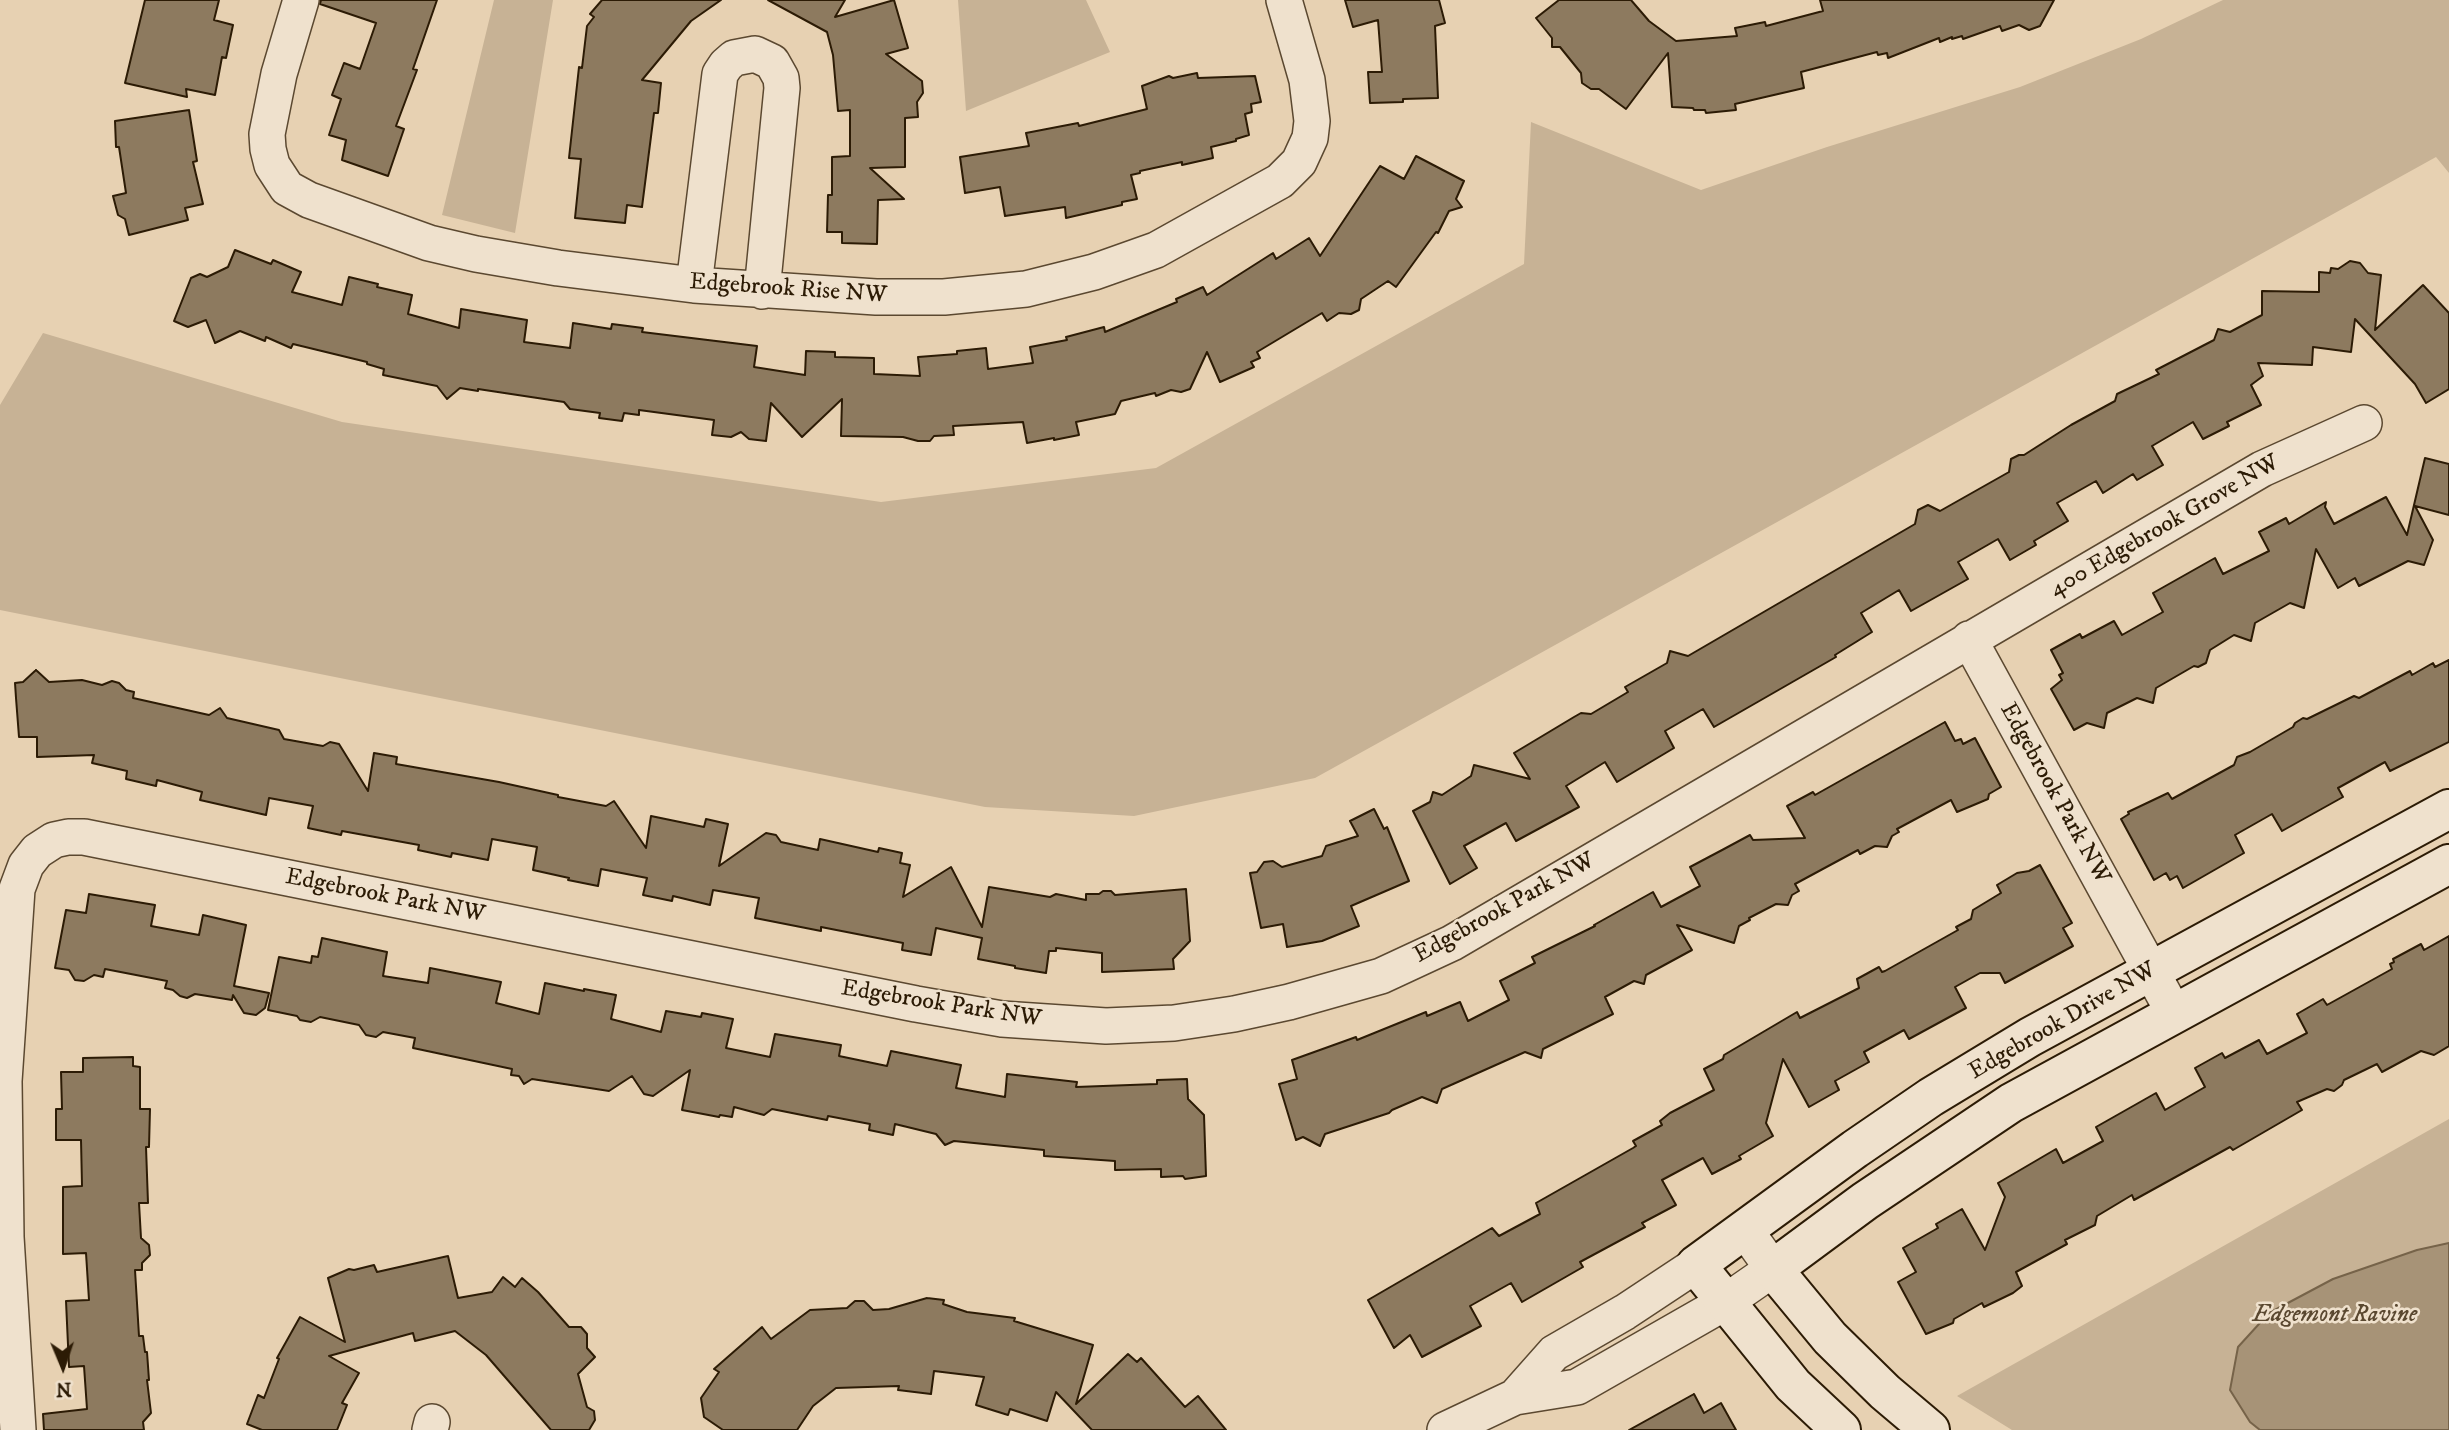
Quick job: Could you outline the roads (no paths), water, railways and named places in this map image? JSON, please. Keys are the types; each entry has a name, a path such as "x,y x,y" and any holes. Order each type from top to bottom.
{"street":[{"name":"Edgebrook Rise NW","path":"301,0 279,74 267,134 272,165 288,188 309,200 429,243 558,268 694,285 876,297 944,297 1026,289 1094,272 1156,250 1280,181 1300,162 1310,138 1312,121 1307,80 1284,0"},
{"path":"694,285 720,74 734,58 755,54 772,62 781,79 782,88 762,291"},
{"name":"400 Edgebrook Grove NW","path":"1969,639 2262,469 2364,423"},
{"name":"Edgebrook Park NW","path":"18,1430 6,1237 4,1081 17,889 26,865 37,851 54,841 68,837 84,836 1002,1019 1106,1026 1174,1023 1289,1002 1381,975 1452,943 1969,639 2174,1013"},
{"name":"Edgebrook Drive NW","path":"1696,1265 1931,1097 2029,1037 2449,809"},
{"name":"Edgebrook Drive NW","path":"1748,1286 1865,1201 2011,1103 2449,864"},
{"path":"1745,1230 1748,1286 1793,1385 1841,1430"},
{"path":"1516,1397 1554,1353 1625,1312 1696,1265 1748,1286 1830,1338 1885,1392 1930,1430"},
{"path":"1445,1430 1516,1397 1577,1387 1748,1286"}],"park label":[{"name":"Edgemont Ravine","path":"2335,1316"}]}
